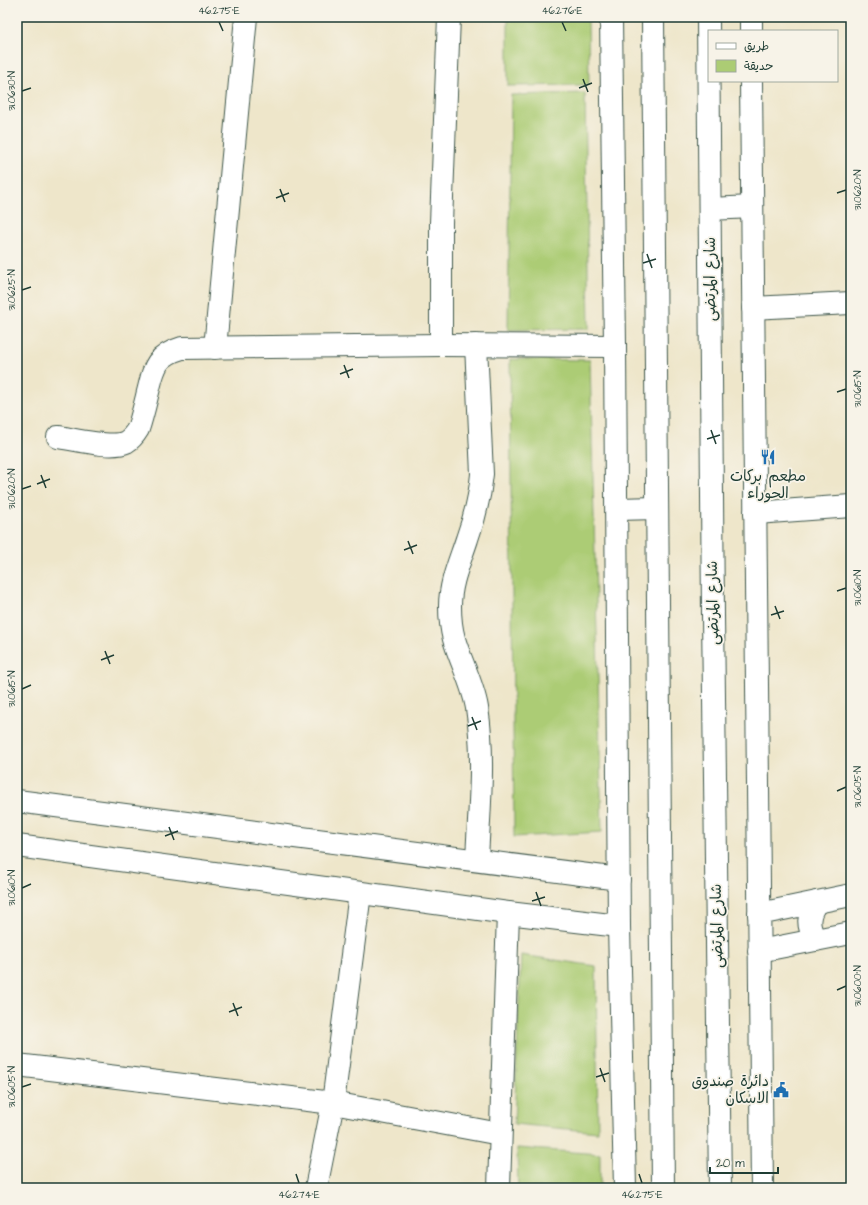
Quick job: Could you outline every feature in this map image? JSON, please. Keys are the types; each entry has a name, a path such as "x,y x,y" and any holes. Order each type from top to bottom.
{"street":[{"path":"215,348 246,17"},
{"path":"441,345 441,223 449,17"},
{"path":"611,17 619,926 624,1188"},
{"path":"652,17 663,1188"},
{"name":"شارع المرتضى","path":"708,17 708,30"},
{"path":"751,17 751,30"},
{"name":"شارع المرتضى","path":"709,82 720,1188"},
{"path":"751,82 762,1188"},
{"path":"710,209 752,207"},
{"path":"753,308 851,303"},
{"path":"58,437 107,445 126,443 133,437 138,429 152,373 157,364 172,351 182,348 441,345 615,346"},
{"path":"476,345 482,474 480,491 472,524 451,589 450,605 454,638 474,692 479,722 481,764 477,860"},
{"path":"755,513 851,506"},
{"path":"616,509 657,508"},
{"path":"17,801 619,879"},
{"path":"17,846 508,913 619,926"},
{"path":"316,1188 333,1103 360,893"},
{"path":"759,914 851,895"},
{"path":"816,940 810,928 809,921 810,914 817,902"},
{"path":"499,1188 508,913"},
{"path":"760,951 851,933"},
{"path":"17,1065 333,1103 500,1134"}],"green space":[{"path":"508,17 588,17 589,85 508,86"},
{"path":"585,93 589,329 508,330 511,95"},
{"path":"510,359 590,360 602,832 514,837"},
{"path":"521,955 596,966 598,1132 514,1124"},
{"path":"517,1148 600,1154 600,1188 518,1188"}],"place":[{"name":"مطعم بركات الحوراء","path":"768,457"},
{"name":"دائرة صندوق الاسكان","path":"781,1090"}]}
